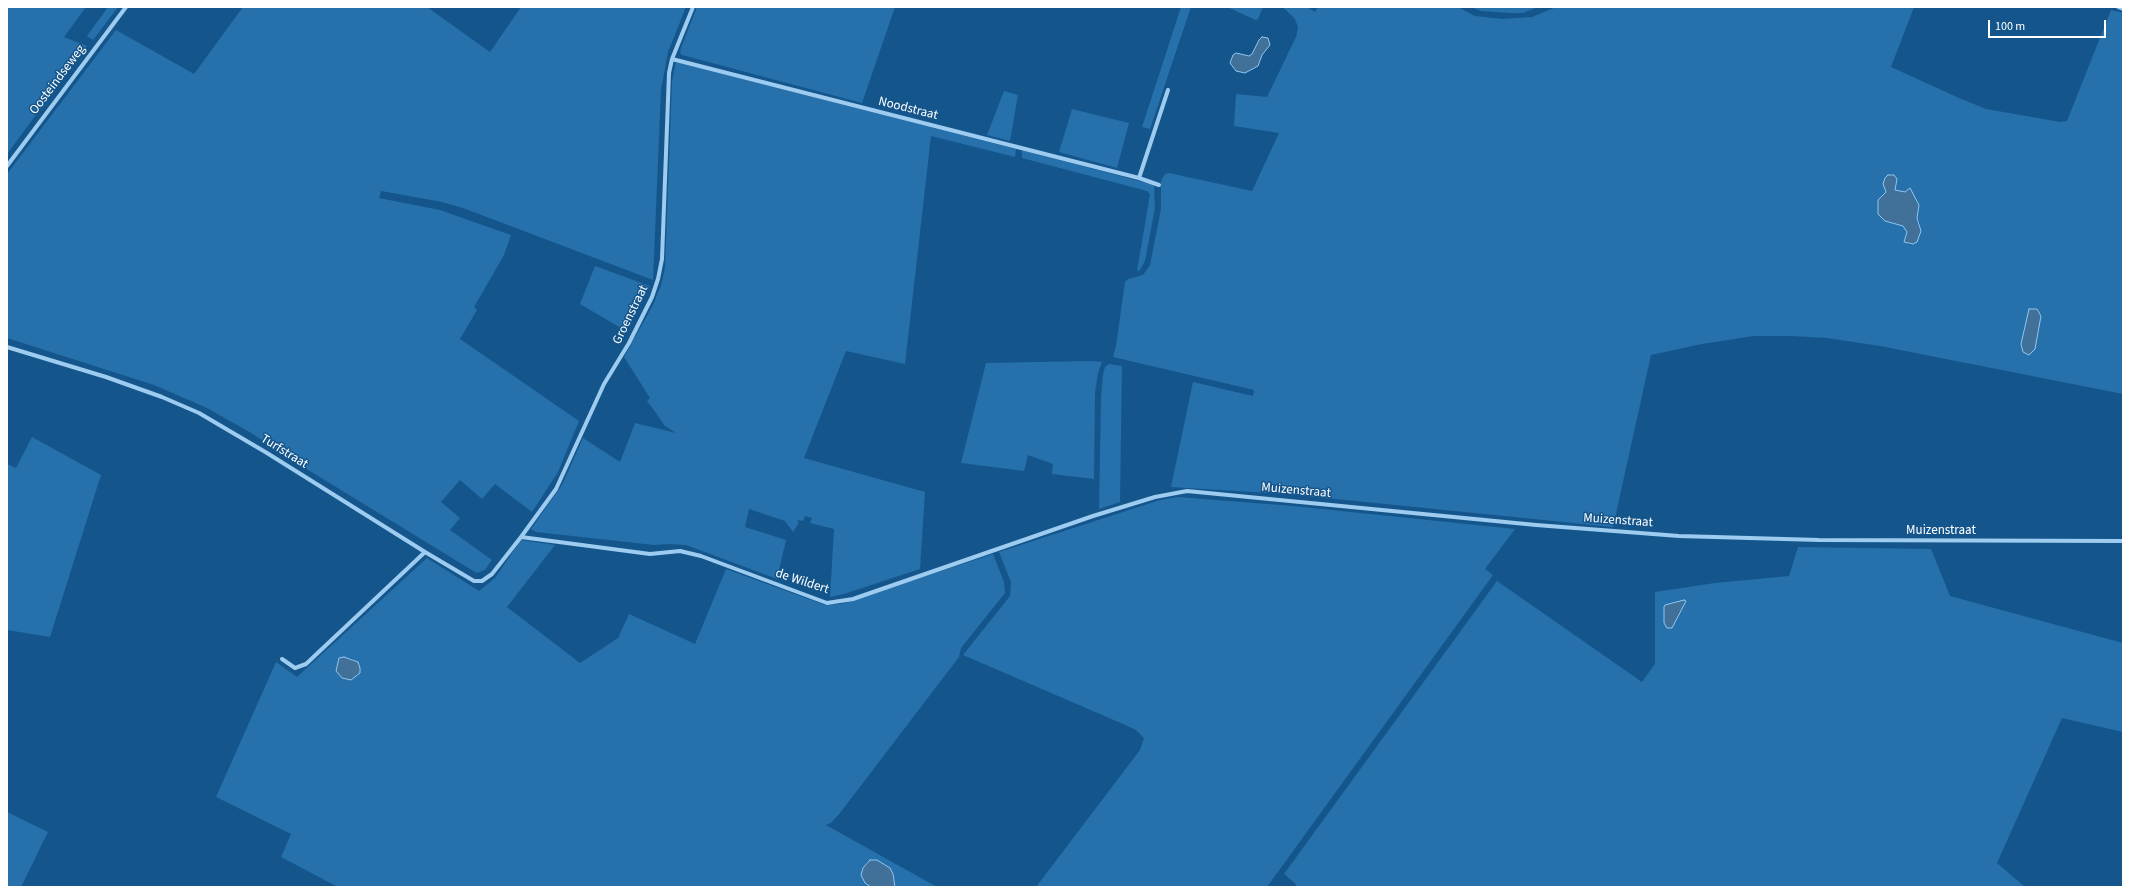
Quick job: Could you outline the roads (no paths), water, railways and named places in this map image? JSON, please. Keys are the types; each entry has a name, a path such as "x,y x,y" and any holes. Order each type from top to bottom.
{"street":[{"name":"Oosteindseweg","path":"7,166 126,7"},
{"name":"Groenstraat","path":"521,537 556,488 604,384 632,337 652,297 658,279 662,259 669,73 672,59 693,7"},
{"path":"2118,7 2123,9"},
{"name":"Noodstraat","path":"672,59 1139,178 1159,185"},
{"path":"1139,178 1168,90"},
{"name":"Turfstraat","path":"7,347 127,385 199,413 267,453 474,581 482,581 492,574 521,537"},
{"name":"Muizenstraat","path":"1116,510 1155,497 1187,491 1536,525 1679,536 1827,540 2123,541"},
{"name":"de Wildert","path":"521,537 650,554 680,551 701,556 827,603 853,599 1116,510"},
{"path":"282,659 295,668 306,664 425,552"}]}
